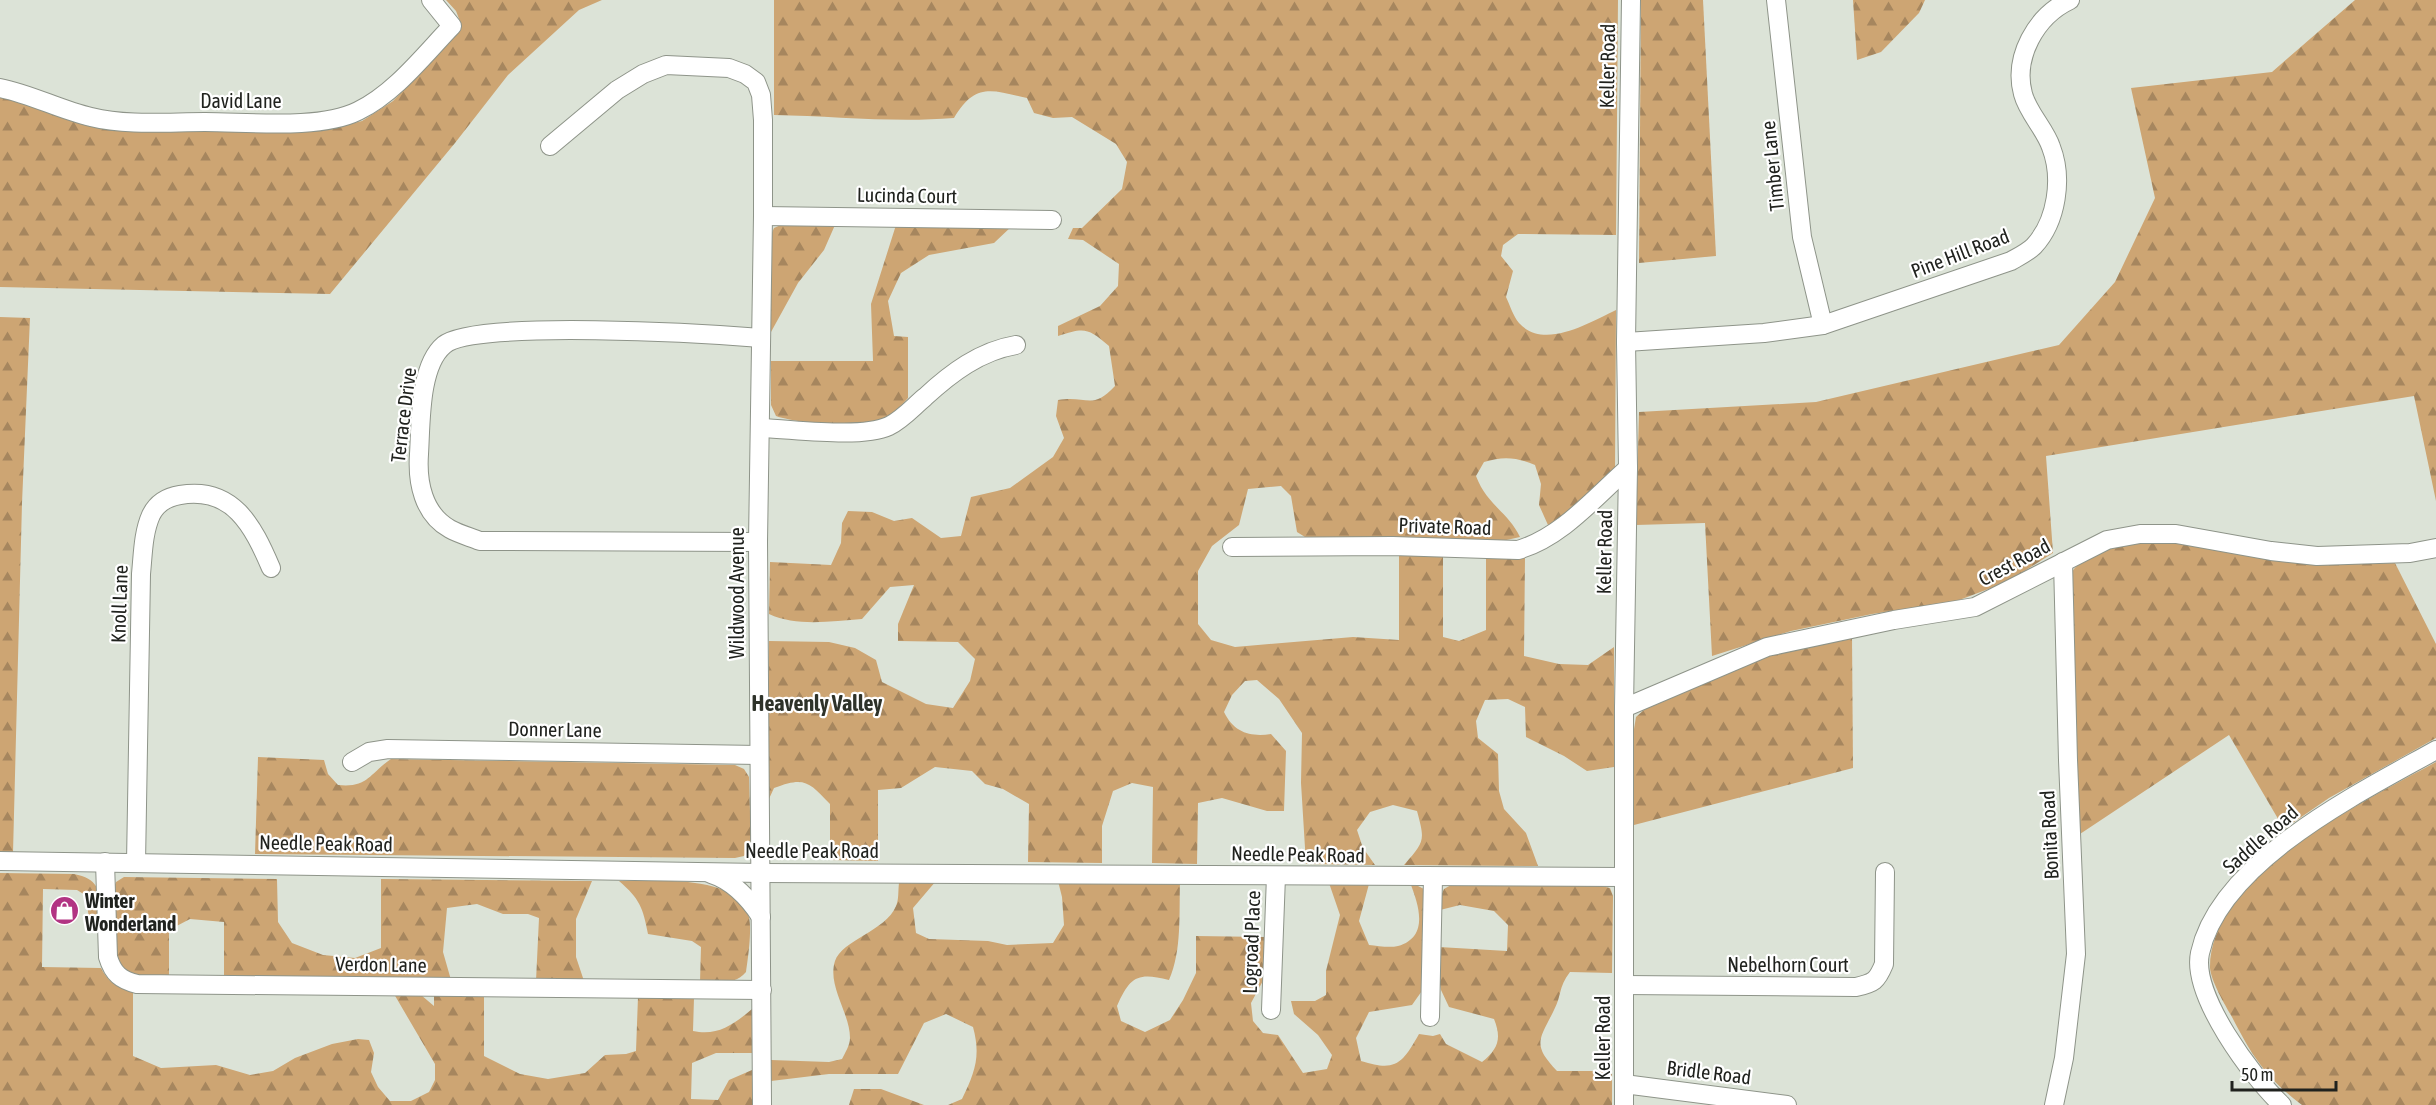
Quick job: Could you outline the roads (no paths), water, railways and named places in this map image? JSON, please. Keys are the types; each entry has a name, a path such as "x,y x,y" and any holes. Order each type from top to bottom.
{"street":[{"name":"David Lane","path":"0,88 21,92 56,107 93,118 180,122 301,123 331,120 357,112 381,97 452,26 431,0"},
{"name":"Keller Road","path":"1624,1105 1624,708 1628,468 1626,342 1631,0"},
{"name":"Timber Lane","path":"1776,0 1802,237 1823,325"},
{"name":"Pine Hill Road","path":"1626,342 1729,336 1823,325 2002,265 2034,246 2051,220 2056,197 2057,173 2051,146 2023,96 2020,72 2025,49 2038,25 2056,6 2070,0"},
{"name":"Wildwood Avenue","path":"550,146 617,90 643,74 666,65 729,68 746,74 756,82 761,94 763,216 758,542 762,1105"},
{"name":"Lucinda Court","path":"763,216 1052,220"},
{"name":"Terrace Drive","path":"758,542 480,541 449,528 430,510 421,490 418,470 425,384 431,362 444,344 469,335 502,332 641,332 761,339"},
{"path":"760,428 875,431 900,420 928,394 969,362 988,352 1016,345"},
{"name":"Private Road","path":"1232,547 1400,546 1518,550 1532,546 1553,534 1628,468"},
{"name":"Knoll Lane","path":"136,863 141,574 144,538 152,513 167,497 194,492 215,496 237,508 257,535 271,568"},
{"name":"Crest Road","path":"1624,708 1767,647 1852,628 1975,607 1999,597 2107,540 2140,534 2176,534 2271,551 2317,556 2409,553 2436,548"},
{"name":"Bonita Road","path":"2054,1105 2064,1058 2076,954 2063,562"},
{"name":"Donner Lane","path":"352,762 369,752 388,749 759,755"},
{"name":"Saddle Road","path":"2282,1105 2254,1076 2235,1050 2210,1001 2200,975 2200,953 2210,927 2228,898 2252,870 2284,842 2329,810 2436,750"},
{"name":"Needle Peak Road","path":"0,861 761,873 1433,878 1623,877"},
{"name":"Verdon Lane","path":"105,862 108,957 111,969 122,981 137,984 762,990"},
{"path":"706,872 719,876 746,895 761,917"},
{"name":"Nebelhorn Court","path":"1624,985 1856,987 1872,983 1879,976 1884,964 1885,872"},
{"name":"Logroad Place","path":"1271,1010 1276,876"},
{"path":"1430,1017 1433,878"},
{"name":"Bridle Road","path":"1624,1084 1787,1105"}],"place":[{"name":"Winter Wonderland","path":"64,911"}],"district":[{"name":"Heavenly Valley","path":"817,703"}]}
